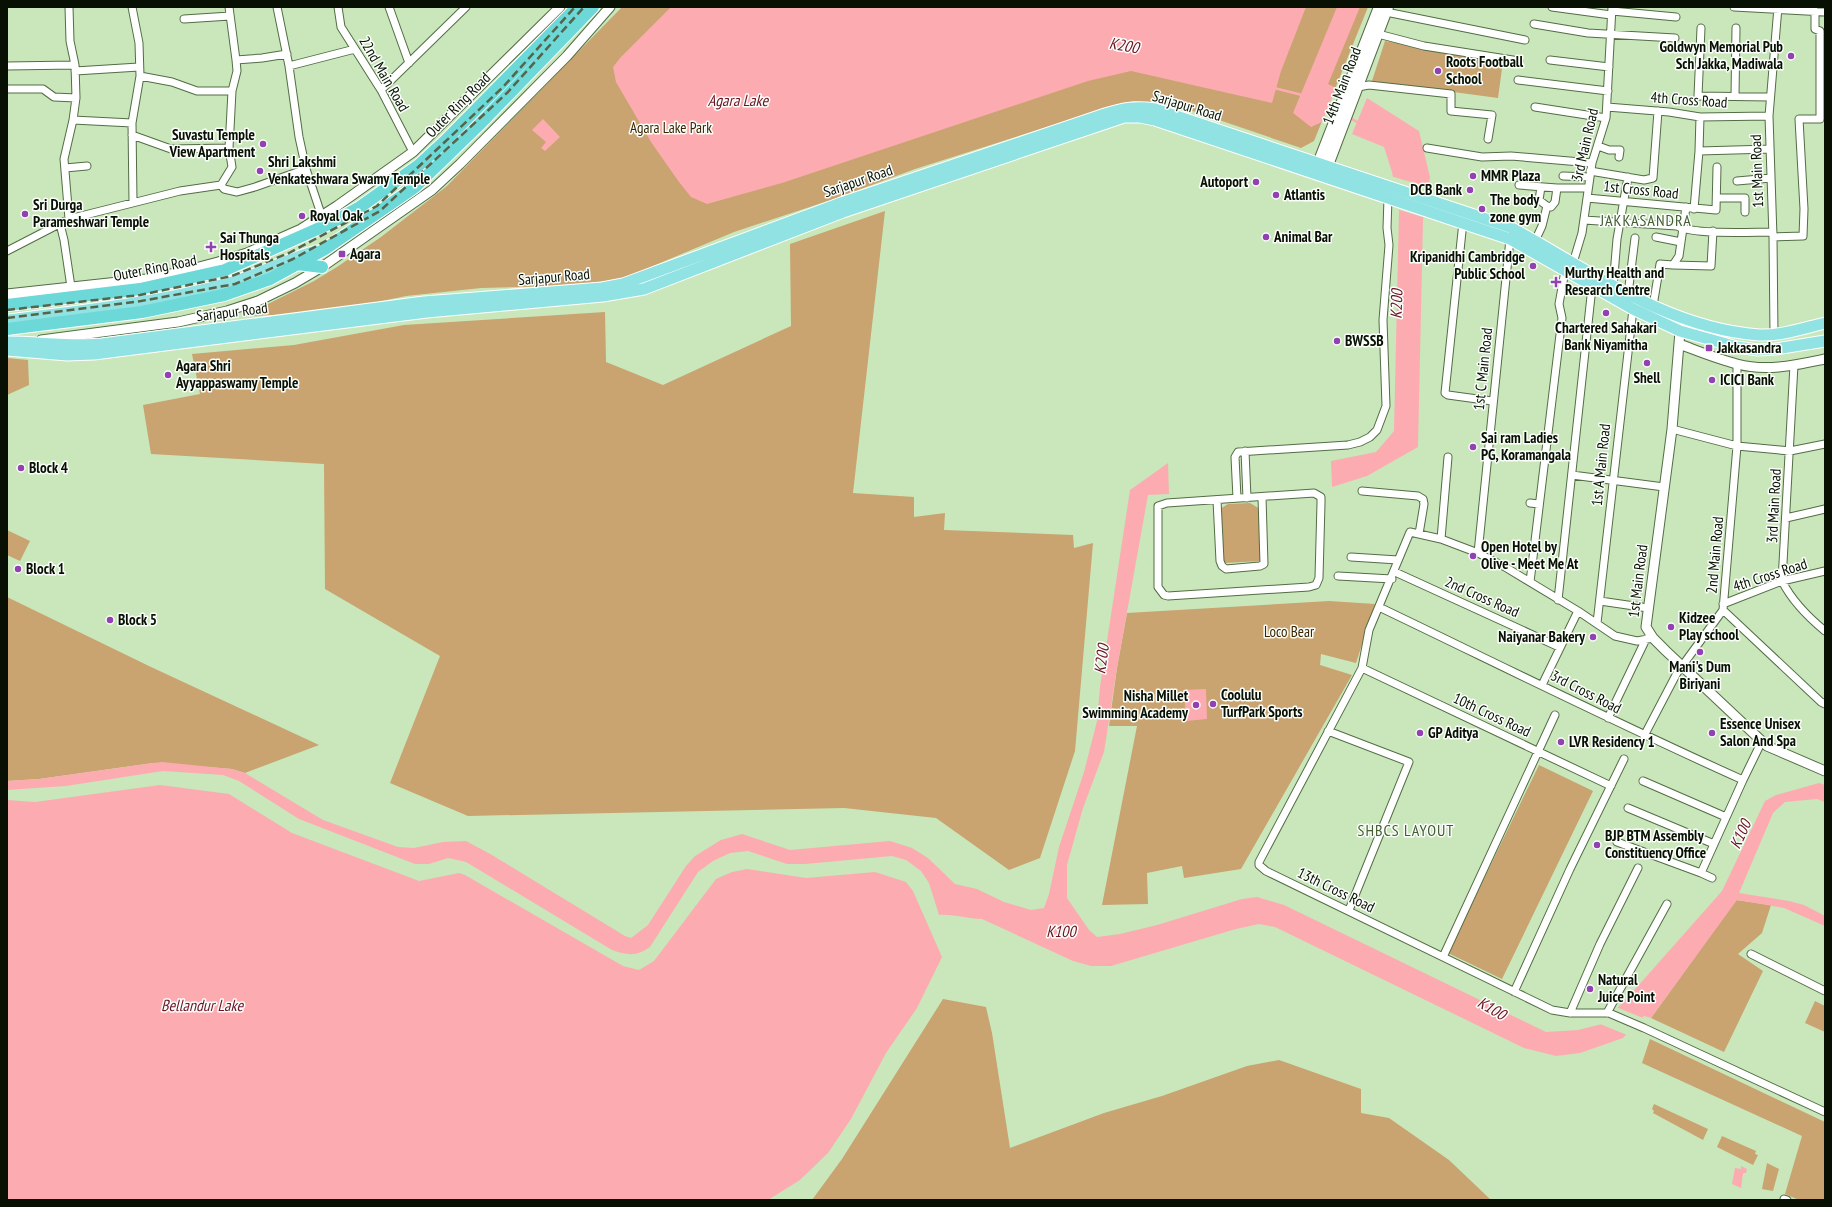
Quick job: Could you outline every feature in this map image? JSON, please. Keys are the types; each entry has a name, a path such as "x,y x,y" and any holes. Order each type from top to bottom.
{"highway":[{"name":"Outer Ring Road","path":"7,305 140,289 178,282 225,270 326,220 360,207 419,165 444,142 577,7"},
{"name":"Outer Ring Road","path":"7,329 142,312 183,305 224,295 254,285 325,249 414,187 475,129 593,7"},
{"path":"297,264 322,267"}],"main road":[{"name":"14th Main Road","path":"1321,170 1330,131 1353,90 1378,34 1385,9"},
{"name":"14th Main Road","path":"1321,170 1339,136 1353,90 1385,9"},
{"name":"Sarjapur Road","path":"7,344 30,342 64,345 102,344 424,302 623,284 1105,114 1120,109 1139,107 1155,109 1390,195 1510,228 1573,263 1597,279 1682,318 1738,332 1760,335 1774,334 1821,324"},
{"name":"Sarjapur Road","path":"7,350 67,355 94,354 427,312 624,293 644,289 887,192"},
{"name":"Sarjapur Road","path":"1430,207 1463,222 1510,239 1592,287 1633,309 1680,331 1737,347 1758,350 1776,349 1822,342"},
{"name":"Outer Ring Road","path":"7,320 96,310 171,298 234,282 297,256 325,249"},
{"path":"1821,324 1822,342"}],"street":[{"path":"69,7 70,41 75,68 76,98 73,120 64,159 69,219"},
{"path":"132,7 139,44 140,76 132,123 133,202"},
{"path":"221,185 232,167 229,148 232,91 237,71 229,7"},
{"path":"277,7 287,54 299,137 306,169 326,220"},
{"name":"22nd Main Road","path":"338,7 342,27 381,90 412,152"},
{"path":"390,7 409,63"},
{"path":"381,90 466,7"},
{"path":"30,342 178,322 227,311 258,301 295,283 322,267 432,190 460,164 567,56 610,7"},
{"path":"1552,7 1676,17"},
{"path":"1734,7 1778,8 1825,12"},
{"path":"7,294 146,279 218,262 247,253 301,229 326,220 412,152 558,8"},
{"name":"1st Main Road","path":"1774,334 1773,234 1769,116 1778,8"},
{"path":"1385,9 1525,40"},
{"name":"3rd Main Road","path":"1573,263 1578,250 1584,220 1587,188 1592,163 1606,118 1612,11"},
{"path":"1584,220 1677,226 1683,229 1803,236 1804,209 1799,119 1820,118 1820,31 1815,29 1815,11"},
{"path":"184,19 230,16"},
{"path":"1534,24 1588,33 1610,33 1675,38"},
{"path":"1701,28 1698,96 1770,97"},
{"path":"1735,96 1736,28"},
{"path":"1378,34 1424,46 1519,61"},
{"path":"289,66 355,49"},
{"path":"236,60 287,54"},
{"path":"1550,60 1609,67"},
{"path":"7,66 75,68 139,67"},
{"path":"140,76 172,82 197,91 232,91"},
{"path":"1518,80 1608,91"},
{"path":"1353,90 1369,85 1451,94 1451,111 1492,115 1488,139"},
{"path":"7,89 43,90 54,97 76,98"},
{"name":"4th Cross Road","path":"1607,107 1658,111 1700,117 1769,116"},
{"path":"1535,108 1606,118"},
{"path":"1563,176 1590,174 1628,177 1644,180 1653,178 1658,111"},
{"path":"1673,265 1679,256 1683,229 1690,208 1699,151 1700,117"},
{"path":"73,120 132,123"},
{"path":"132,135 171,149 229,148"},
{"path":"1598,146 1608,150 1620,150 1619,157"},
{"path":"1427,148 1482,157 1511,156 1592,163"},
{"path":"1699,151 1770,149"},
{"path":"65,168 86,166"},
{"path":"1717,167 1717,198 1744,198 1745,212"},
{"path":"221,185 224,189 236,192 306,169"},
{"path":"1613,287 1620,222 1628,177"},
{"path":"1737,181 1771,178"},
{"path":"7,251 69,219 180,190 221,185"},
{"path":"1518,185 1557,188 1587,188"},
{"path":"1541,187 1539,200 1547,206"},
{"path":"1547,206 1551,206 1555,202 1557,188"},
{"path":"1237,498 1235,457 1238,452 1348,445 1360,442 1370,437 1377,430 1386,406 1383,320 1389,245 1387,228 1390,195"},
{"name":"1st Cross Road","path":"1587,198 1716,210 1717,198"},
{"path":"1535,241 1542,226 1547,206"},
{"path":"1463,222 1445,393 1448,395 1492,401"},
{"path":"60,224 71,287"},
{"path":"1653,306 1660,264 1711,266 1713,231"},
{"path":"1656,237 1681,242"},
{"path":"1628,294 1635,238"},
{"name":"1st C Main Road","path":"1478,553 1492,401 1510,239"},
{"path":"1530,582 1562,318 1559,304 1565,272"},
{"path":"1558,600 1592,287"},
{"name":"1st A Main Road","path":"1597,623 1633,309"},
{"name":"1st Main Road","path":"1680,331 1672,429 1646,627 1650,639 1682,665 1762,741 1772,749 1825,771"},
{"path":"1679,344 1737,364 1756,368 1777,368 1825,359"},
{"name":"2nd Main Road","path":"1737,364 1737,446 1723,607 1821,702 1825,704"},
{"name":"3rd Main Road","path":"1782,581 1794,365"},
{"path":"1672,429 1737,446 1790,451 1825,444"},
{"path":"1245,451 1247,498"},
{"path":"1441,539 1448,457"},
{"path":"1572,475 1664,487"},
{"path":"1362,491 1418,496 1423,499 1424,504 1419,534 1441,539 1478,553 1578,611 1615,636 1637,641 1650,639"},
{"path":"1314,494 1320,497 1319,578 1316,585 1309,587 1168,596 1164,595 1158,586 1158,506 1167,503 1247,498 1314,494"},
{"path":"1217,500 1220,561 1222,566 1226,569 1260,566 1264,564 1262,497"},
{"path":"1530,503 1539,504"},
{"path":"1786,518 1825,509"},
{"name":"13th Cross Road","path":"1419,534 1410,532 1407,535 1393,576 1370,630 1362,668 1259,862 1259,865 1266,871 1349,910 1552,1010 1570,1013 1608,1013"},
{"path":"1352,557 1398,560"},
{"name":"4th Cross Road","path":"1723,607 1782,581 1825,571"},
{"path":"1338,576 1393,576"},
{"name":"2nd Cross Road","path":"1393,576 1559,647"},
{"path":"1782,581 1787,592 1811,620 1825,631"},
{"path":"1600,601 1648,608"},
{"name":"3rd Cross Road","path":"1379,607 1542,685 1644,736 1743,780"},
{"path":"1644,736 1676,673 1723,607"},
{"path":"1542,685 1559,647 1578,611"},
{"path":"1608,718 1650,639"},
{"name":"10th Cross Road","path":"1362,668 1611,786"},
{"path":"1443,957 1555,715"},
{"path":"1328,731 1408,762 1349,910"},
{"path":"1701,873 1762,741"},
{"path":"1514,992 1570,869 1624,759"},
{"path":"1643,781 1726,817"},
{"path":"1628,808 1714,844"},
{"path":"1617,842 1712,878"},
{"path":"1570,1013 1600,944 1638,868"},
{"path":"1667,904 1608,1013 1825,1112"},
{"path":"1751,954 1825,991"}],"green space":[{"name":"Agara Lake Park","path":"622,7 1368,7 1314,141 1301,148 1181,107 1134,101 1119,104 915,169 834,199 734,232 622,279 565,286 481,288 406,296 354,307 295,314 251,316 248,314 249,311 270,303 314,281 337,267 381,237 447,186"},
{"name":"Roots Football School","path":"1385,41 1503,61 1498,98 1372,81"},
{"path":"885,211 853,493 914,497 914,517 945,513 944,530 1073,535 1074,548 1093,543 1075,751 1040,858 1009,870 936,818 844,808 468,816 390,783 440,656 325,589 324,464 151,454 143,405 200,394 192,354 294,345 404,325 605,312 606,362 663,385 791,326 790,244"},
{"path":"7,358 28,360 29,385 7,395"},
{"path":"1250,503 1260,509 1262,561 1224,563 1220,509 1228,504"},
{"path":"7,530 30,541 20,561 7,555"},
{"path":"7,597 151,667 319,745 245,773 232,769 153,763 39,779 7,781"},
{"name":"Loco Bear","path":"1329,601 1375,604 1356,663 1321,654 1320,665 1352,675 1241,869 1184,878 1182,866 1147,873 1148,904 1102,905 1137,726 1109,726 1117,668 1127,613"},
{"path":"1539,765 1593,791 1502,979 1448,953"},
{"path":"1736,900 1771,905 1762,933 1738,954 1763,971 1724,1052 1651,1018"},
{"path":"943,999 986,1007 992,1033 1010,1148 1104,1113 1162,1096 1247,1066 1279,1060 1361,1089 1361,1113 1389,1118 1449,1160 1491,1200 812,1200 842,1159"},
{"path":"1815,1001 1825,1006 1825,1032 1805,1023"},
{"path":"1650,1039 1825,1122 1825,1200 1799,1200 1785,1194 1802,1136 1642,1063"},
{"path":"1654,1104 1708,1129 1703,1140 1653,1113 1654,1111 1652,1109"},
{"path":"1722,1136 1756,1151 1755,1154 1758,1155 1753,1165 1717,1147"},
{"path":"1767,1163 1779,1169 1773,1191 1762,1189"}],"water":[{"name":"Agara Lake","path":"671,7 1306,7 1281,71 1272,103 1131,71 1088,81 782,183 707,204 691,197 651,142 616,82 613,67"},
{"path":"1337,7 1360,7 1328,84 1336,88 1322,122 1311,127 1293,113"},
{"path":"1367,98 1419,131 1430,177 1423,220 1418,447 1367,476 1332,487 1331,461 1376,452 1394,431 1399,211 1392,172 1384,147 1352,134"},
{"path":"543,119 560,137 545,151 541,148 546,142 532,130"},
{"name":"K100","path":"1168,463 1169,494 1148,495 1117,668 1104,752 1083,808 1067,865 1067,898 1089,930 1097,937 1120,934 1157,925 1242,899 1257,897 1284,905 1546,1032 1578,1030 1602,1024 1630,995 1722,891 1765,801 1776,795 1819,783 1825,785 1825,802 1817,799 1785,802 1773,813 1739,893 1789,901 1804,905 1825,916 1825,926 1784,908 1737,900 1651,1018 1644,1016 1623,1038 1580,1053 1556,1056 1524,1048 1275,927 1259,924 1236,929 1111,966 1091,966 1073,961 982,919 939,915 929,883 921,871 906,860 892,856 805,864 787,864 748,851 730,853 713,861 698,872 650,947 636,954 627,954 612,950 466,862 448,858 429,864 415,864 299,819 239,781 223,775 163,771 66,786 7,790 7,781 39,779 162,762 232,769 245,773 323,820 398,847 414,848 443,842 466,841 492,855 625,936 631,938 648,925 686,866 695,856 721,840 742,834 790,850 890,841 912,848 928,858 955,884 977,889 1004,902 1031,910 1044,908 1049,894 1059,847 1084,772 1097,721 1100,687 1130,490"},
{"name":"Nisha Millet Swimming Academy","path":"1206,689 1207,719 1186,721 1184,690"},
{"name":"Bellandur Lake","path":"160,785 229,794 292,833 419,881 459,873 465,875 623,966 639,970 654,961 716,879 732,872 747,869 806,878 875,872 906,882 913,891 942,957 917,1008 886,1053 851,1119 828,1153 800,1180 768,1200 7,1200 7,800 35,802"},
{"path":"1741,1166 1747,1169 1746,1173 1743,1173 1741,1188 1732,1184 1735,1168 1741,1169"}],"pier":[{"path":"1391,176 1430,188 1426,218 1396,209"},
{"path":"1616,1007 1643,1018 1627,1035 1600,1024"}],"waterway":[{"name":"K200","path":"1274,88 1302,95"},
{"name":"K200","path":"1325,105 1336,111"},
{"name":"K200","path":"1348,117 1359,123"}],"railway":[{"path":"7,310 140,295 232,276 289,253 377,206 503,87 575,7"},
{"path":"7,318 141,301 235,284 293,259 380,211 508,92 584,7"}],"place":[{"name":"Goldwyn Memorial Pub Sch Jakka, Madiwala","path":"1791,56"},
{"name":"Roots Football School","path":"1438,71"},
{"name":"Suvastu Temple View Apartment","path":"263,144"},
{"name":"Shri Lakshmi Venkateshwara Swamy Temple","path":"260,171"},
{"name":"MMR Plaza","path":"1473,176"},
{"name":"Autoport","path":"1256,182"},
{"name":"DCB Bank","path":"1470,190"},
{"name":"Atlantis","path":"1276,195"},
{"name":"The body zone gym","path":"1482,209"},
{"name":"Sri Durga Parameshwari Temple","path":"25,214"},
{"name":"Royal Oak","path":"302,216"},
{"name":"Animal Bar","path":"1266,237"},
{"name":"Sai Thunga Hospitals","path":"211,247"},
{"name":"Agara","path":"342,254"},
{"name":"Kripanidhi Cambridge Public School","path":"1533,266"},
{"name":"Murthy Health and Research Centre","path":"1556,282"},
{"name":"Chartered Sahakari Bank Niyamitha","path":"1606,313"},
{"name":"BWSSB","path":"1337,341"},
{"name":"Jakkasandra","path":"1709,348"},
{"name":"Shell","path":"1647,363"},
{"name":"Agara Shri Ayyappaswamy Temple","path":"168,375"},
{"name":"ICICI Bank","path":"1712,380"},
{"name":"Sai ram Ladies PG, Koramangala","path":"1473,447"},
{"name":"Block 4","path":"21,468"},
{"name":"Open Hotel by Olive - Meet Me At","path":"1473,556"},
{"name":"Block 1","path":"18,569"},
{"name":"Block 5","path":"110,620"},
{"name":"Kidzee Play school","path":"1671,627"},
{"name":"Naiyanar Bakery","path":"1593,637"},
{"name":"Mani's Dum Biriyani","path":"1700,652"},
{"name":"Coolulu TurfPark Sports","path":"1213,704"},
{"name":"Nisha Millet Swimming Academy","path":"1196,705"},
{"name":"GP Aditya","path":"1420,733"},
{"name":"Essence Unisex Salon And Spa","path":"1712,733"},
{"name":"LVR Residency 1","path":"1561,742"},
{"name":"BJP BTM Assembly Constituency Office","path":"1597,845"},
{"name":"Natural Juice Point","path":"1590,989"}],"district":[{"name":"JAKKASANDRA","path":"1646,220"},
{"name":"SHBCS LAYOUT","path":"1406,830"}]}
